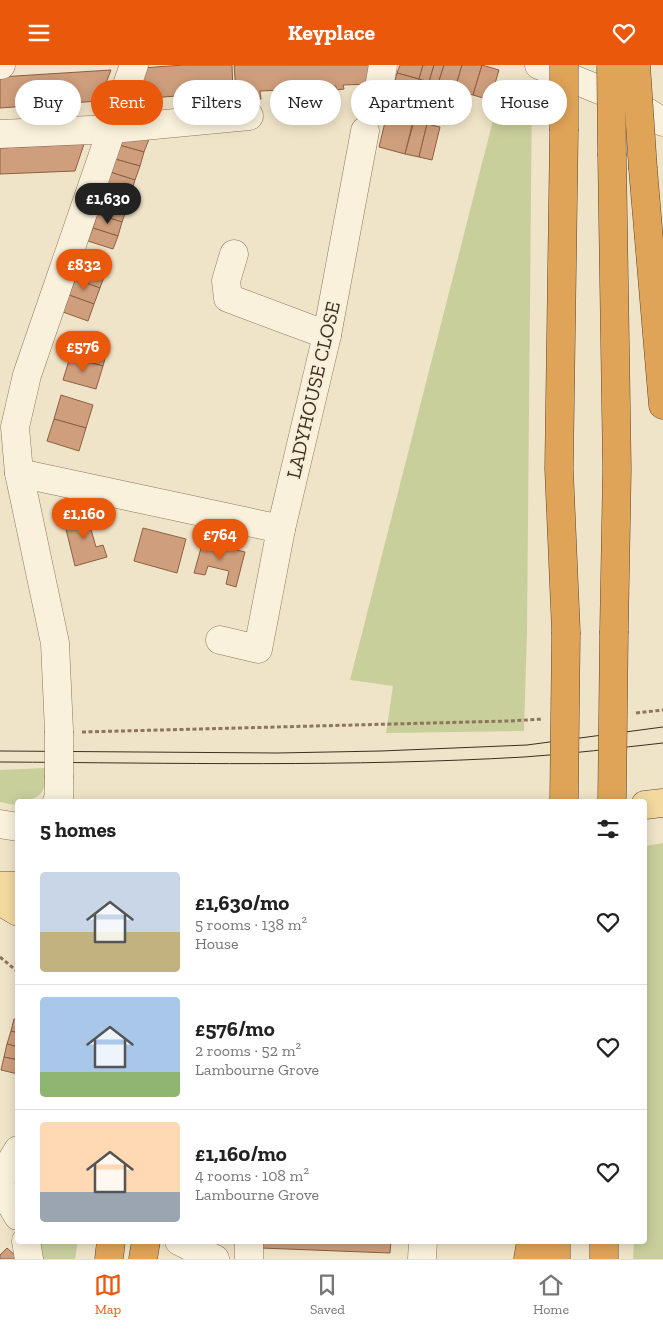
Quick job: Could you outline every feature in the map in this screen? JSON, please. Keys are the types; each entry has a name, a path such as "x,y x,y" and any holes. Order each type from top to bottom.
{"highway":[{"path":"564,65 559,469 566,632 564,799"},
{"path":"611,65 617,469 612,799"},
{"path":"636,65 663,405"},
{"path":"109,1259 112,1244"},
{"path":"142,1259 145,1244"},
{"path":"155,1244 155,1259"},
{"path":"528,1259 530,1244"},
{"path":"556,1244 556,1259"},
{"path":"604,1244 604,1259"}],"main road":[{"path":"647,805 663,803"},
{"path":"0,886 15,887"},
{"path":"0,901 15,909"}],"street":[{"path":"58,790 59,731 55,643 8,428 134,65"},
{"path":"380,80 383,65"},
{"path":"539,65 634,104 663,122"},
{"path":"0,134 112,129 173,123"},
{"name":"LADYHOUSE CLOSE","path":"220,640 258,649 280,529 327,335 365,131"},
{"path":"234,254 226,281 228,298 327,335"},
{"path":"19,473 280,529"},
{"path":"0,823 15,826"},
{"path":"0,1180 15,1155"},
{"path":"0,1186 15,1211"},
{"path":"26,1244 29,1259"},
{"path":"185,1244 215,1259"},
{"path":"249,1244 249,1259"},
{"path":"422,1259 423,1244"}],"path":[{"path":"635,713 663,710"},
{"path":"89,732 548,719"},
{"path":"0,957 15,970"}],"green space":[{"path":"492,125 532,125 527,632 524,731 386,733 393,686 350,680"},
{"path":"46,768 44,789 37,797 32,799 15,799 15,805 0,802 0,770"},
{"path":"663,843 663,1259 633,1259 634,1244 647,1244 647,846"},
{"path":"40,1244 78,1244 75,1259 41,1259"}],"building":[{"path":"184,65 232,65 233,80 173,80 173,96 163,97 163,80 137,80 141,68"},
{"path":"234,65 371,65 369,80 351,80 351,85 343,85 344,89 341,89 341,80 270,80 270,91 260,91 260,80 235,80"},
{"path":"400,65 423,65 419,79 397,73"},
{"path":"423,65 434,65 430,80 419,79"},
{"path":"434,65 444,65 439,80 430,80"},
{"path":"444,65 462,65 458,80 439,80"},
{"path":"462,65 482,65 473,95 472,80 458,80"},
{"path":"482,65 499,70 496,80 482,80 482,98 473,95"},
{"path":"111,70 107,80 91,80 91,102 81,102 81,80 15,80 15,107 0,108 0,77"},
{"path":"397,73 419,79 419,80 395,80"},
{"path":"384,125 412,125 405,154 379,147"},
{"path":"413,125 427,125 419,157 405,154"},
{"path":"427,125 440,127 432,160 419,157"},
{"path":"124,131 149,139 144,152 119,145"},
{"path":"84,144 75,171 0,174 0,148"},
{"path":"119,145 144,152 140,166 115,159"},
{"path":"115,159 140,166 135,180 110,172"},
{"path":"110,172 135,180 131,194 106,186"},
{"path":"106,186 131,194 127,208 102,200"},
{"path":"102,200 127,208 122,222 97,214"},
{"path":"97,214 122,222 118,236 93,228"},
{"path":"93,228 118,236 113,249 88,241"},
{"path":"81,262 106,271 100,288 75,279"},
{"path":"75,279 100,288 94,304 69,295"},
{"path":"69,295 94,304 88,321 63,312"},
{"path":"77,334 109,343 103,366 70,357"},
{"path":"70,357 103,366 96,389 63,380"},
{"path":"61,395 93,405 86,428 54,419"},
{"path":"54,419 86,428 79,451 47,441"},
{"path":"97,513 100,524 90,526 96,547 103,545 107,557 75,566 64,521"},
{"path":"143,528 186,539 177,573 134,561"},
{"path":"203,541 245,552 236,587 226,584 229,571 208,566 205,575 194,573"},
{"path":"14,1019 15,1019 15,1032 11,1031"},
{"path":"11,1031 15,1032 15,1046 7,1044"},
{"path":"7,1044 15,1046 15,1059 4,1057"},
{"path":"4,1057 15,1059 15,1073 1,1070"},
{"path":"261,1244 391,1244 390,1253 261,1248"},
{"path":"7,1248 17,1257 15,1259 0,1259 0,1255"}],"tram line":[{"path":"0,751 277,753 381,751 527,745 663,727"},
{"path":"0,762 262,764 393,762 524,757 663,743"}]}
